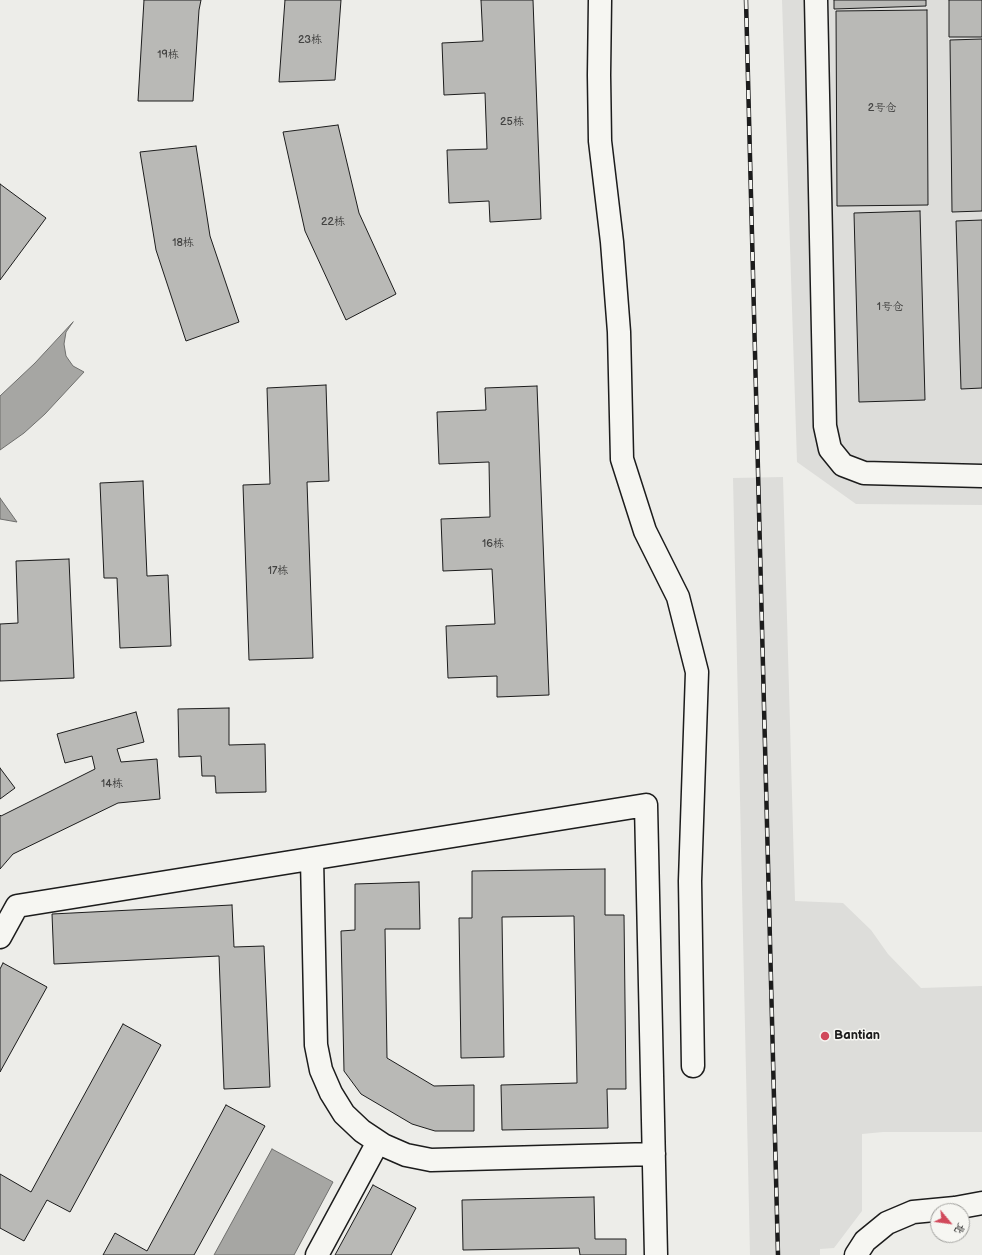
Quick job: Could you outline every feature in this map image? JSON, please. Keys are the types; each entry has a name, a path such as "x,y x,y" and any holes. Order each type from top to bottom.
{"street":[{"path":"600,0 600,140 612,242 619,332 622,459 646,531 678,597 697,672 690,881 693,1066"},
{"path":"816,0 825,426 830,449 843,464 864,473 982,476"},
{"path":"0,937 17,906 646,805 656,1255"},
{"path":"312,859 316,1045 321,1070 331,1093 344,1114 362,1132 383,1145 406,1155 430,1160 654,1154"},
{"path":"317,1255 378,1142"},
{"path":"856,1255 865,1240 881,1227 913,1212 955,1208 982,1203"}],"shaded area":[{"path":"782,0 982,0 982,505 856,504 797,462"},
{"path":"73,322 66,332 64,344 66,356 73,366 84,372 45,414 24,433 0,450 0,396 35,363"},
{"path":"783,477 795,901 843,903 871,930 888,954 921,988 982,986 982,1132 883,1132 862,1134 862,1211 834,1248 820,1249 820,1255 750,1255 733,478"},
{"path":"0,498 17,522 0,519"},
{"path":"272,1149 333,1182 294,1255 214,1255"}],"building":[{"path":"144,0 201,0 199,10 193,101 138,101"},
{"path":"285,0 341,0 335,80 279,82"},
{"path":"481,0 533,0 541,219 490,222 489,201 449,203 447,150 487,149 485,93 444,95 442,43 483,41"},
{"path":"834,0 926,0 926,6 834,9"},
{"path":"949,0 982,0 982,37 949,37"},
{"path":"927,10 928,205 837,206 836,11"},
{"path":"982,39 982,211 952,212 950,40"},
{"path":"338,125 359,213 396,294 346,320 305,231 283,132"},
{"path":"196,146 210,236 239,322 186,341 156,250 140,152"},
{"path":"0,184 46,218 0,280"},
{"path":"920,211 925,400 859,402 854,213"},
{"path":"982,220 982,388 961,389 956,221"},
{"path":"326,385 329,481 307,482 313,658 249,660 243,485 270,484 267,388"},
{"path":"537,386 549,695 497,697 497,676 448,678 446,626 495,624 492,569 443,571 441,519 490,517 489,462 439,464 437,412 486,410 485,388"},
{"path":"143,481 147,576 168,575 171,646 120,648 117,578 104,578 100,483"},
{"path":"69,559 74,678 0,681 0,624 18,623 16,561"},
{"path":"229,708 229,745 265,744 266,792 216,793 215,776 202,776 201,756 179,757 178,709"},
{"path":"136,712 144,742 117,749 121,762 157,759 160,799 118,803 13,854 0,869 0,815 1,816 95,769 92,756 65,763 57,734"},
{"path":"0,768 15,788 0,799"},
{"path":"605,869 605,915 624,915 626,1089 607,1089 608,1128 502,1130 501,1085 577,1083 574,916 502,917 504,1057 461,1058 459,918 472,918 472,871"},
{"path":"419,882 420,929 385,929 387,1058 434,1086 474,1085 474,1131 435,1131 412,1124 361,1094 344,1071 341,931 355,930 355,884"},
{"path":"232,905 234,947 264,946 270,1087 224,1089 219,956 54,964 52,914"},
{"path":"3,963 47,987 0,1072 0,969"},
{"path":"123,1024 161,1045 70,1212 47,1200 24,1241 0,1228 0,1174 31,1192"},
{"path":"226,1105 265,1126 194,1255 103,1255 115,1233 147,1251"},
{"path":"373,1185 416,1208 391,1255 335,1255"},
{"path":"594,1197 595,1239 626,1239 626,1255 580,1255 579,1248 463,1250 462,1200"}],"railway":[{"path":"746,0 778,1255"}],"place":[{"name":"Bantian","path":"825,1036"}]}
